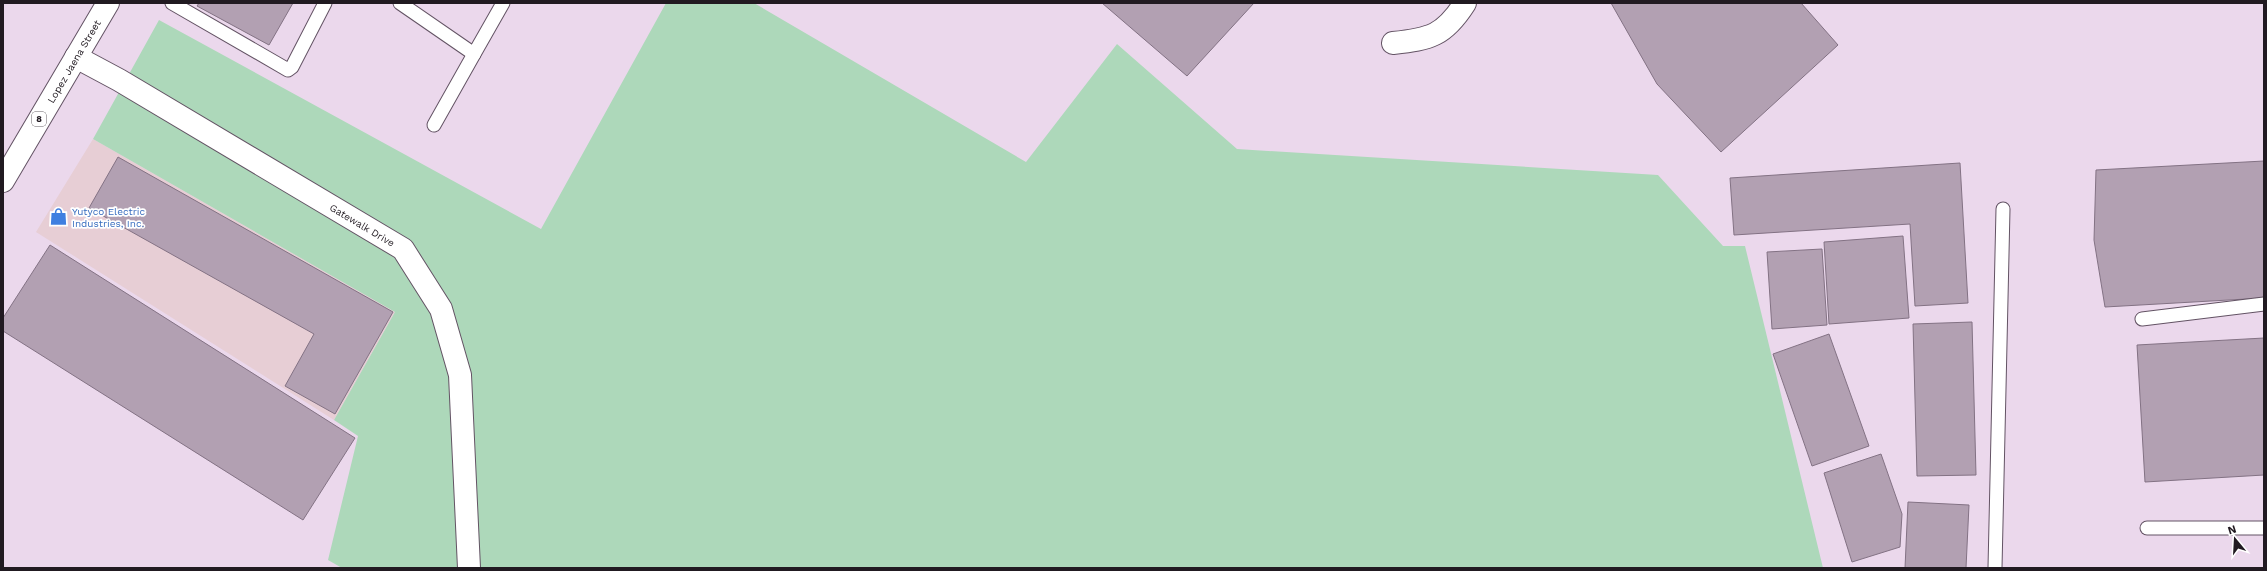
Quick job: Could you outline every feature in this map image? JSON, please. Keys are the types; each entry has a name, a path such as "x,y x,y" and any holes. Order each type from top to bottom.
{"main road":[{"name":"Lopez Jaena Street","path":"3,181 108,3"},
{"path":"1393,43 1425,39 1450,24 1466,3"},
{"name":"Gatewalk Drive","path":"76,57 119,80 403,249 441,309 460,375 469,568"}],"lane":[{"path":"172,3 288,70 292,68 325,3"},
{"path":"400,3 474,54"},
{"path":"434,125 503,3"},
{"path":"1995,568 2003,208"},
{"path":"2142,319 2264,304"},
{"path":"2147,528 2264,528"}],"shaded area":[{"path":"93,139 395,312 334,420 36,232"}],"green space":[{"path":"666,3 754,3 1026,162 1117,44 1237,149 1658,175 1723,246 1745,246 1823,568 342,568 328,560 358,436 334,420 395,312 93,139 159,20 541,229"}],"building":[{"path":"199,3 293,3 269,45 197,6"},
{"path":"1102,3 1254,3 1187,76"},
{"path":"1611,3 1801,3 1838,45 1721,152 1657,84"},
{"path":"118,157 393,312 335,414 285,386 314,334 89,208"},
{"path":"2264,161 2264,298 2105,307 2094,240 2096,170"},
{"path":"1960,163 1968,303 1915,306 1910,224 1734,235 1730,178"},
{"path":"1903,236 1909,318 1829,324 1824,242"},
{"path":"50,245 355,438 303,520 3,331 3,318"},
{"path":"1822,249 1827,325 1772,329 1767,252"},
{"path":"1972,322 1976,475 1917,476 1913,324"},
{"path":"1829,334 1869,446 1812,466 1773,354"},
{"path":"2264,338 2264,475 2145,482 2137,345"},
{"path":"1881,454 1902,514 1900,547 1852,562 1824,473"},
{"path":"1908,502 1969,505 1966,568 1905,568"}],"place":[{"name":"Yutyco Electric Industries, Inc.","path":"59,217"}]}
